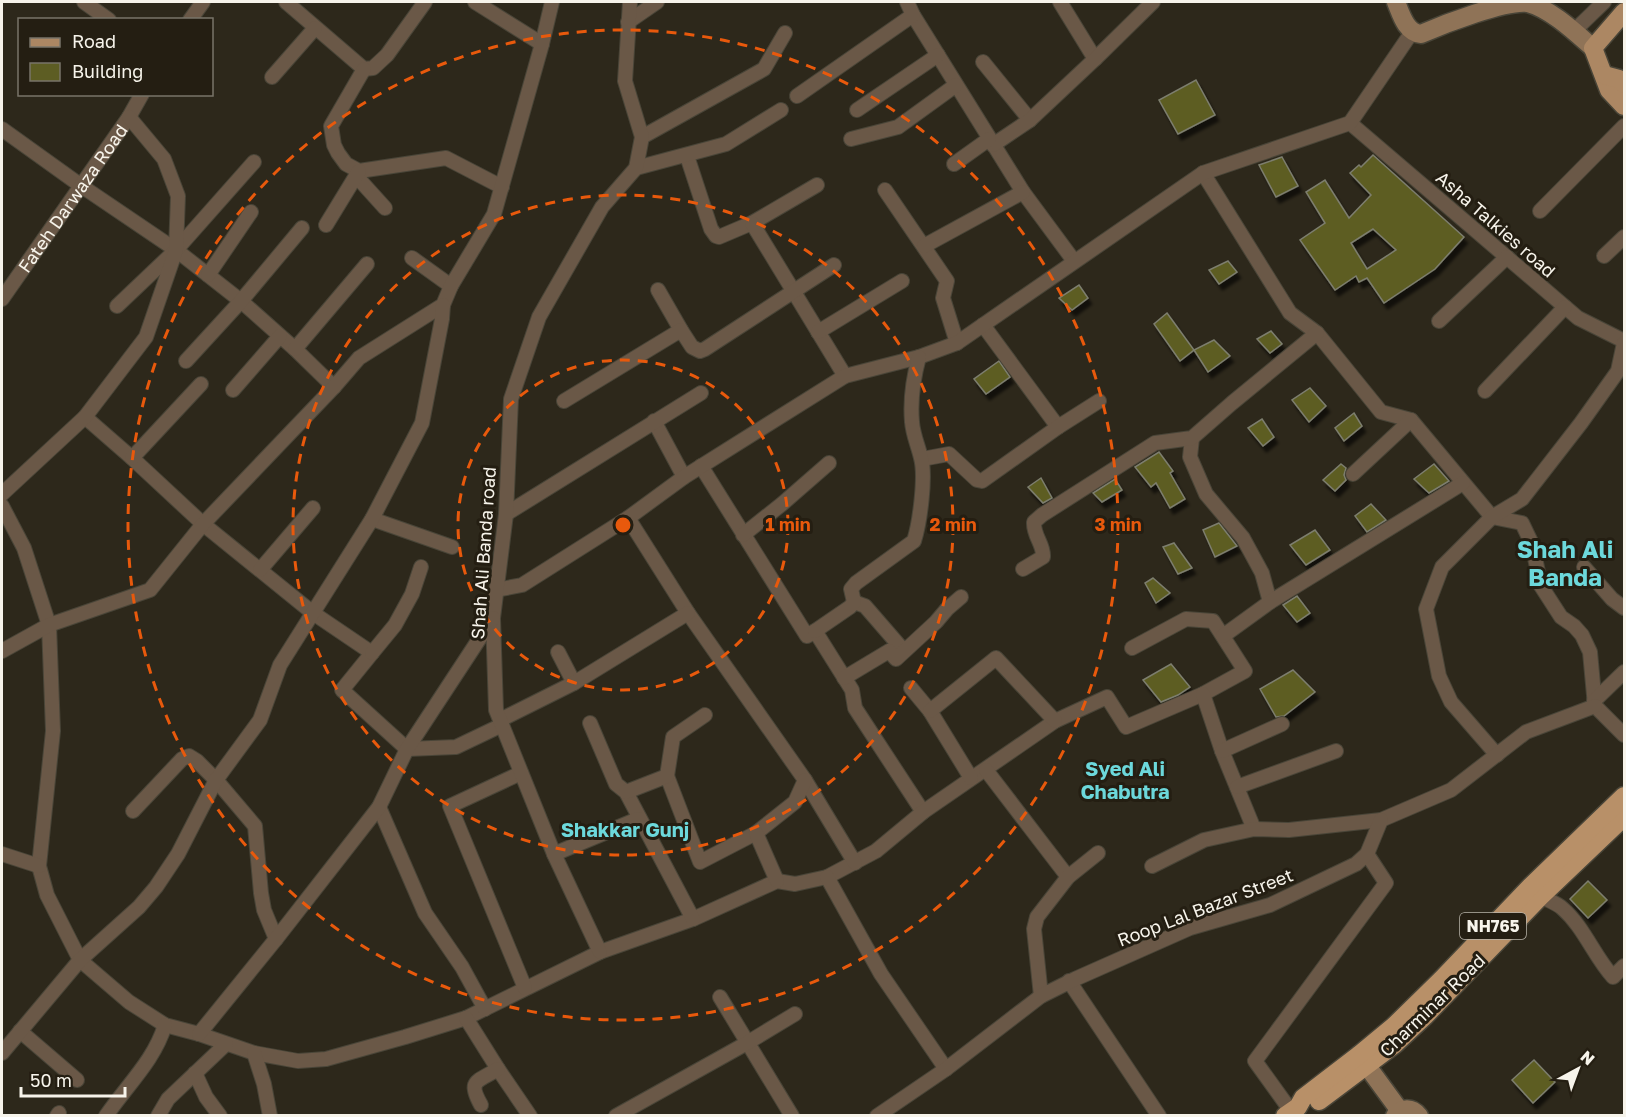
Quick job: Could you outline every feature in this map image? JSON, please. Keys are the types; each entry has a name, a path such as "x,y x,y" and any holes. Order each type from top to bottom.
{"highway":[{"name":"Charminar Road","path":"1363,1060 1395,1044 1425,1016 1624,796"},
{"name":"Charminar Road","path":"1535,892 1624,817"},
{"name":"NH765","path":"1291,1111 1309,1107 1363,1060"}],"main road":[{"path":"1396,2 1408,27 1412,32 1421,34 1456,19 1509,3 1542,5 1593,48 1609,90 1624,106"},
{"path":"1593,48 1624,12"},
{"path":"1604,75 1619,79 1624,84"},
{"path":"1363,1060 1397,1113 1404,1109 1412,1110 1419,1116"}],"street":[{"path":"84,2 106,18"},
{"path":"191,18 203,2"},
{"path":"286,2 363,69 373,68 387,56 425,2"},
{"path":"475,2 542,44"},
{"path":"2,1053 80,960 139,907 156,887 178,854 216,780 260,720 280,665 372,519 422,423 443,305 451,286 494,213 552,2"},
{"path":"630,2 625,81 642,136 636,168 726,144 781,110"},
{"path":"628,22 657,2"},
{"path":"907,2 1023,192 1074,261"},
{"path":"1060,2 1095,59"},
{"path":"954,164 1030,120 1153,2"},
{"path":"1574,31 1604,2"},
{"path":"797,96 913,15"},
{"path":"272,77 315,28"},
{"path":"496,590 522,585 628,518 701,466 845,376 919,357 957,343 1203,173 1350,123 1412,32"},
{"path":"642,136 764,69 784,33"},
{"path":"857,110 938,55"},
{"path":"983,62 1030,120"},
{"path":"363,69 331,126 334,145 346,164 358,174 385,208"},
{"path":"851,139 898,127 956,85"},
{"name":"Fateh Darwaza Road","path":"2,299 129,117 141,96"},
{"path":"2,494 85,417 146,337 176,250 178,196 164,159 129,117"},
{"name":"Asha Talkies road","path":"1350,123 1578,318 1624,342"},
{"path":"1540,211 1624,126"},
{"path":"2,129 176,250 241,300 333,387"},
{"path":"687,156 713,233 719,237 752,223 817,185"},
{"path":"326,225 358,174 446,158 502,187"},
{"path":"117,306 176,250 254,162"},
{"name":"Shah Ali Banda road","path":"600,952 554,854 496,710 493,618 506,514 511,399 539,317 602,207 636,168"},
{"path":"1203,173 1290,313 1317,333 1382,412 1411,420 1492,518 1522,524 1532,544 1541,586 1561,617 1582,635 1590,652 1594,704 1624,735"},
{"path":"885,190 947,281 944,298 957,343"},
{"path":"924,246 1023,192"},
{"path":"208,275 251,212"},
{"path":"752,223 845,376"},
{"path":"186,361 302,228"},
{"path":"1604,256 1624,237"},
{"path":"1439,321 1507,257"},
{"path":"412,258 451,286"},
{"path":"295,349 367,264"},
{"path":"658,290 692,347 700,351 834,265"},
{"path":"818,332 902,281"},
{"path":"2,651 49,625 150,591 203,524 358,358 443,305"},
{"path":"1485,391 1565,307"},
{"path":"983,325 1058,427"},
{"path":"564,401 681,330"},
{"path":"1023,569 1043,557 1044,552 1033,530 1034,522 1042,515 1155,443 1192,438 1317,333"},
{"path":"233,390 280,336"},
{"path":"1497,755 1451,702 1439,676 1426,609 1442,567 1492,518 1522,499 1541,476 1618,371 1624,342"},
{"path":"854,602 851,589 856,583 914,541 922,496 922,459 915,442 911,391 919,357"},
{"path":"132,458 201,384"},
{"path":"506,514 701,393"},
{"path":"922,459 949,454 980,481 1099,400"},
{"path":"85,417 203,524 313,613 372,653"},
{"path":"1353,474 1411,420"},
{"path":"654,421 684,477"},
{"path":"1192,438 1190,457 1206,494 1243,538 1262,573 1270,602"},
{"path":"743,535 829,463"},
{"path":"701,466 807,636 854,602"},
{"path":"1223,636 1270,602 1463,483"},
{"path":"2,506 24,548 49,625 53,731 39,866 47,894 80,960 129,1002 165,1025 254,1053 298,1061 326,1059 466,1018 600,952 693,919 777,881 795,884 827,878 876,851 924,812 1055,721 1107,697 1126,727 1203,694 1245,671 1213,621 1186,619 1132,648"},
{"path":"260,570 313,508"},
{"path":"628,518 688,613 805,780 855,863"},
{"path":"372,519 452,547"},
{"path":"421,567 412,594 395,625 342,690 407,749 456,747 574,683 688,613"},
{"path":"1584,567 1612,599 1624,608"},
{"path":"844,678 889,651 896,659 961,597"},
{"path":"854,602 865,606 904,651"},
{"path":"199,1034 379,807 407,749 493,618"},
{"path":"815,631 852,690 855,708 924,812"},
{"path":"558,652 574,683"},
{"path":"930,711 996,657 1055,721"},
{"path":"1152,866 1204,840 1254,829 1289,830 1381,820 1451,790 1526,732 1594,704 1624,672"},
{"path":"911,688 930,711 971,778"},
{"path":"1203,694 1222,751 1254,829"},
{"path":"705,715 674,737 667,776 700,862 756,833 795,802 805,780"},
{"path":"590,723 616,784 626,792 638,819 693,919"},
{"path":"1222,751 1282,724"},
{"path":"1237,787 1336,751"},
{"path":"133,811 182,759 189,756 197,761 255,826 264,910 276,939"},
{"path":"986,770 1068,876"},
{"path":"521,773 450,806 525,988"},
{"path":"626,792 667,776"},
{"path":"379,807 425,913 462,967 485,1009"},
{"path":"554,854 638,819"},
{"path":"1291,1111 1255,1060 1386,883 1367,854 1381,820"},
{"path":"756,833 777,881"},
{"path":"1041,996 1034,929 1037,917 1068,876 1098,853"},
{"path":"2,854 39,866"},
{"name":"Roop Lal Bazar Street","path":"877,1116 946,1069 1041,996 1069,981 1190,928 1270,905 1356,864 1367,854"},
{"path":"827,878 880,974 946,1069"},
{"path":"1535,892 1561,907 1584,934 1613,977 1624,966"},
{"path":"1069,981 1159,1116"},
{"path":"720,998 792,1116"},
{"path":"616,1116 747,1044 795,1014"},
{"path":"466,1018 530,1116"},
{"path":"106,1116 155,1051 165,1025"},
{"path":"20,1030 77,1080"},
{"path":"158,1116 168,1099 226,1044"},
{"path":"254,1053 264,1084 270,1116"},
{"path":"481,1105 473,1088 475,1084 498,1070"},
{"path":"195,1073 206,1097 220,1116"}],"building":[{"path":"1196,80 1215,115 1178,134 1159,100"},
{"path":"1373,155 1464,237 1435,269 1384,303 1367,278 1359,282 1356,276 1335,290 1300,240 1325,223 1306,192 1325,180 1349,218 1371,195 1350,173 1359,165 1361,167","holes":["1373,229 1396,250 1367,269 1351,243"]},
{"path":"1282,157 1298,186 1276,197 1259,165"},
{"path":"1228,261 1237,272 1219,284 1209,270"},
{"path":"1079,285 1088,298 1072,310 1059,298"},
{"path":"1167,313 1194,350 1180,361 1154,324"},
{"path":"1271,331 1282,344 1270,353 1257,339"},
{"path":"1214,340 1230,356 1208,372 1194,350"},
{"path":"999,361 1010,377 986,394 974,379"},
{"path":"1310,388 1326,406 1309,422 1292,400"},
{"path":"1354,413 1362,426 1344,441 1335,428"},
{"path":"1262,419 1274,437 1263,446 1248,428"},
{"path":"1159,452 1173,471 1170,473 1185,499 1170,508 1156,483 1151,487 1135,467"},
{"path":"1341,464 1346,468 1344,475 1346,480 1335,491 1323,480"},
{"path":"1434,464 1449,481 1429,493 1414,479"},
{"path":"1041,478 1052,498 1043,503 1028,487"},
{"path":"1115,479 1122,490 1102,502 1093,493"},
{"path":"1371,504 1386,520 1367,532 1355,516"},
{"path":"1219,523 1237,546 1215,557 1203,530"},
{"path":"1315,530 1330,550 1306,565 1290,545"},
{"path":"1174,543 1192,568 1178,574 1163,547"},
{"path":"1153,578 1170,593 1156,603 1145,583"},
{"path":"1297,596 1310,613 1297,622 1283,605"},
{"path":"1171,664 1190,687 1161,702 1143,680"},
{"path":"1293,670 1315,692 1284,716 1276,717 1260,689"},
{"path":"1588,881 1607,900 1588,918 1570,899"},
{"path":"1534,1060 1555,1082 1533,1103 1512,1080"}],"district":[{"name":"Shah Ali Banda","path":"1565,562"},
{"name":"Syed Ali Chabutra","path":"1125,780"},
{"name":"Shakkar Gunj","path":"625,829"}]}
